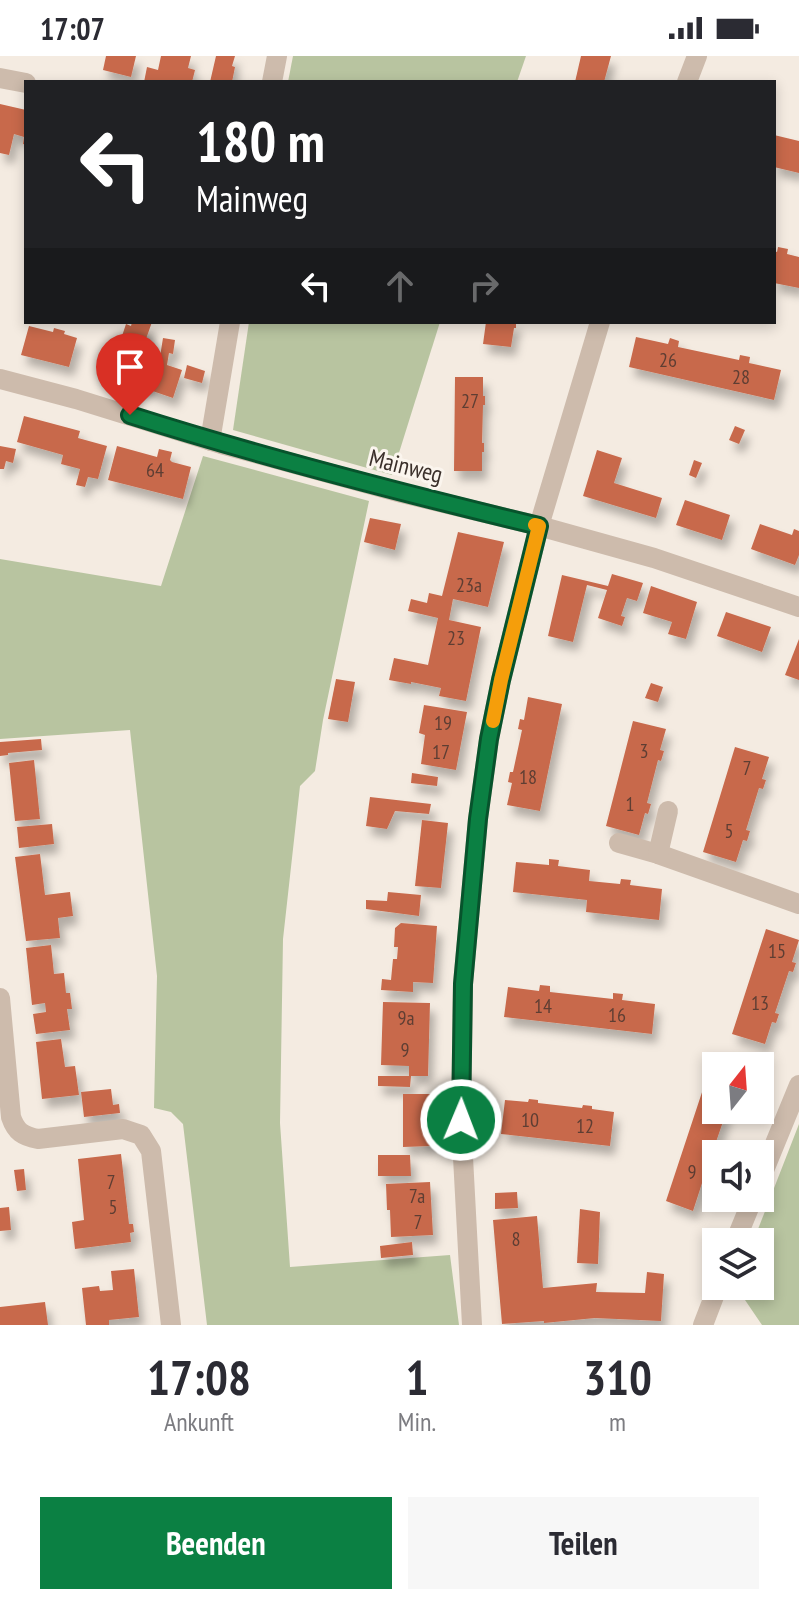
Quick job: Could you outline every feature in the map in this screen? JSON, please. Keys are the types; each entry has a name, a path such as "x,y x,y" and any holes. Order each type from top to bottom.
{"street":[{"path":"272,80 277,56"},
{"path":"688,80 697,56"},
{"path":"0,78 24,83"},
{"path":"210,441 230,324"},
{"path":"472,1325 461,1120 463,984 489,739 539,526 599,324"},
{"name":"Mainweg","path":"0,379 210,441 654,558 799,607"},
{"path":"658,854 668,811"},
{"path":"619,843 799,904"},
{"path":"0,998 11,1117 15,1129 24,1136 38,1139 123,1129 141,1135 151,1151 171,1325"},
{"path":"774,1146 799,1085"},
{"path":"710,1322 715,1300"}],"green space":[{"path":"293,56 526,56 518,80 288,80"},
{"path":"249,324 439,324 392,475 233,430"},
{"path":"203,456 369,501 315,771 300,786 283,939 280,1123 290,1267 450,1255 459,1325 207,1325 183,1124 171,1112 154,1108 157,976 130,730 0,739 0,559 161,586"},
{"path":"799,1124 799,1325 762,1325 745,1300 774,1300 774,1228 758,1228 765,1212 774,1212 774,1188"}],"building":[{"path":"106,56 136,56 131,77 103,70"},
{"path":"161,56 191,56 188,68 195,70 192,80 144,80 147,67 158,70"},
{"path":"216,56 235,56 232,80 210,80"},
{"path":"581,56 611,56 605,80 575,80"},
{"path":"0,104 24,110 24,137 14,134 9,155 0,153"},
{"path":"776,135 799,141 799,173 776,167"},
{"path":"778,247 788,249 787,254 799,257 799,288 776,283"},
{"path":"126,324 151,324 140,356 159,363 163,338 175,340 167,365 182,370 173,398 126,382 133,361 116,355 109,377 99,374 108,344 118,348"},
{"path":"486,324 516,324 511,347 483,344"},
{"path":"29,326 53,332 54,328 77,338 69,367 21,355"},
{"path":"636,337 668,344 670,338 679,341 678,347 739,360 740,355 750,357 749,363 781,370 774,400 629,367"},
{"path":"187,365 205,371 202,383 184,378"},
{"path":"455,377 483,377 482,471 454,471"},
{"path":"24,416 80,431 78,438 107,446 98,479 88,477 85,487 76,485 80,469 61,464 63,455 17,442"},
{"path":"735,426 745,430 739,444 729,440"},
{"path":"0,446 16,449 13,463 6,461 4,469 0,469"},
{"path":"117,446 157,457 159,449 172,452 172,462 191,467 183,499 108,480"},
{"path":"597,450 622,458 614,483 662,498 656,518 583,496"},
{"path":"694,460 702,463 696,478 689,475"},
{"path":"685,500 730,515 722,540 676,525"},
{"path":"370,518 401,524 395,550 364,542"},
{"path":"760,524 792,535 794,529 799,531 799,555 795,565 751,549"},
{"path":"458,532 504,542 488,607 453,599 449,620 481,627 466,701 439,696 441,688 389,680 394,658 428,665 438,618 408,611 411,599 427,603 429,593 442,596"},
{"path":"612,574 643,583 637,601 627,598 621,616 625,617 622,626 598,618 607,590 587,585 573,642 548,636 562,575 608,586"},
{"path":"651,586 697,602 686,639 668,634 672,622 643,613"},
{"path":"726,612 771,627 762,652 717,636"},
{"path":"799,639 799,680 785,675"},
{"path":"336,679 355,682 348,722 328,719"},
{"path":"651,683 663,687 658,702 645,698"},
{"path":"528,697 562,704 540,811 507,805 512,783 508,782 510,772 513,772 522,730 518,729 520,719 524,720"},
{"path":"424,705 467,712 456,770 421,764 425,735 419,733"},
{"path":"633,721 666,729 660,750 664,751 661,761 658,760 647,803 651,804 639,835 606,826"},
{"path":"41,739 42,750 0,756 0,742"},
{"path":"735,747 769,757 762,779 766,780 763,789 759,788 746,830 750,831 747,841 743,840 736,862 703,852"},
{"path":"34,760 40,819 15,821 9,763"},
{"path":"412,773 438,777 437,786 411,783"},
{"path":"370,797 431,804 429,814 395,811 387,829 366,826"},
{"path":"422,820 448,823 441,888 415,886"},
{"path":"52,824 54,844 19,848 17,827"},
{"path":"40,854 45,895 70,892 73,916 58,918 60,938 26,941 15,857"},
{"path":"549,859 559,860 558,866 590,870 589,881 620,884 621,879 631,880 630,885 662,889 659,920 586,912 587,900 513,892 516,862 549,865"},
{"path":"388,892 421,895 419,916 366,909 366,900 387,901"},
{"path":"401,923 437,926 433,983 413,982 413,992 381,990 382,979 391,980 393,959 397,959 398,947 394,947 395,928"},
{"path":"766,929 799,940 792,962 796,963 793,972 789,971 775,1013 779,1014 776,1023 772,1022 765,1044 732,1034"},
{"path":"51,945 54,974 64,973 66,993 70,993 72,1009 67,1009 70,1030 36,1034 33,1014 46,1012 45,1003 32,1005 26,948"},
{"path":"540,985 550,986 550,992 613,999 613,993 623,994 622,1000 655,1004 652,1034 504,1017 508,987 539,991"},
{"path":"383,1002 430,1003 428,1076 409,1076 409,1066 381,1065"},
{"path":"61,1039 65,1067 75,1066 79,1095 42,1099 36,1042"},
{"path":"378,1076 411,1076 410,1087 378,1086"},
{"path":"111,1089 113,1105 119,1104 120,1113 84,1117 81,1092"},
{"path":"702,1092 702,1124 722,1124 717,1140 702,1140 702,1183 693,1211 666,1201"},
{"path":"403,1094 430,1094 430,1146 403,1147"},
{"path":"529,1099 538,1100 538,1103 582,1108 583,1105 592,1106 592,1109 614,1112 610,1146 501,1134 505,1100 528,1102"},
{"path":"121,1154 129,1224 133,1224 134,1232 130,1233 131,1242 75,1249 72,1222 84,1220 78,1159"},
{"path":"378,1155 410,1155 411,1176 378,1176"},
{"path":"24,1169 26,1190 17,1191 14,1170"},
{"path":"430,1182 433,1235 391,1237 386,1184"},
{"path":"517,1192 518,1208 495,1209 495,1193"},
{"path":"9,1207 11,1230 0,1231 0,1208"},
{"path":"580,1209 600,1212 598,1264 577,1263"},
{"path":"537,1216 543,1288 597,1283 596,1292 645,1293 647,1272 664,1274 661,1321 595,1318 502,1324 493,1220"},
{"path":"412,1242 413,1255 381,1258 380,1246"},
{"path":"134,1269 139,1317 109,1320 109,1325 86,1325 82,1288 99,1286 100,1291 113,1290 111,1271"},
{"path":"45,1302 48,1325 0,1325 0,1307"}],"slow traffic":[{"path":"493,721 539,526 535,525"}],"route":[{"path":"130,415 221,444 539,526 501,680 478,819 463,984 461,1120"}]}
